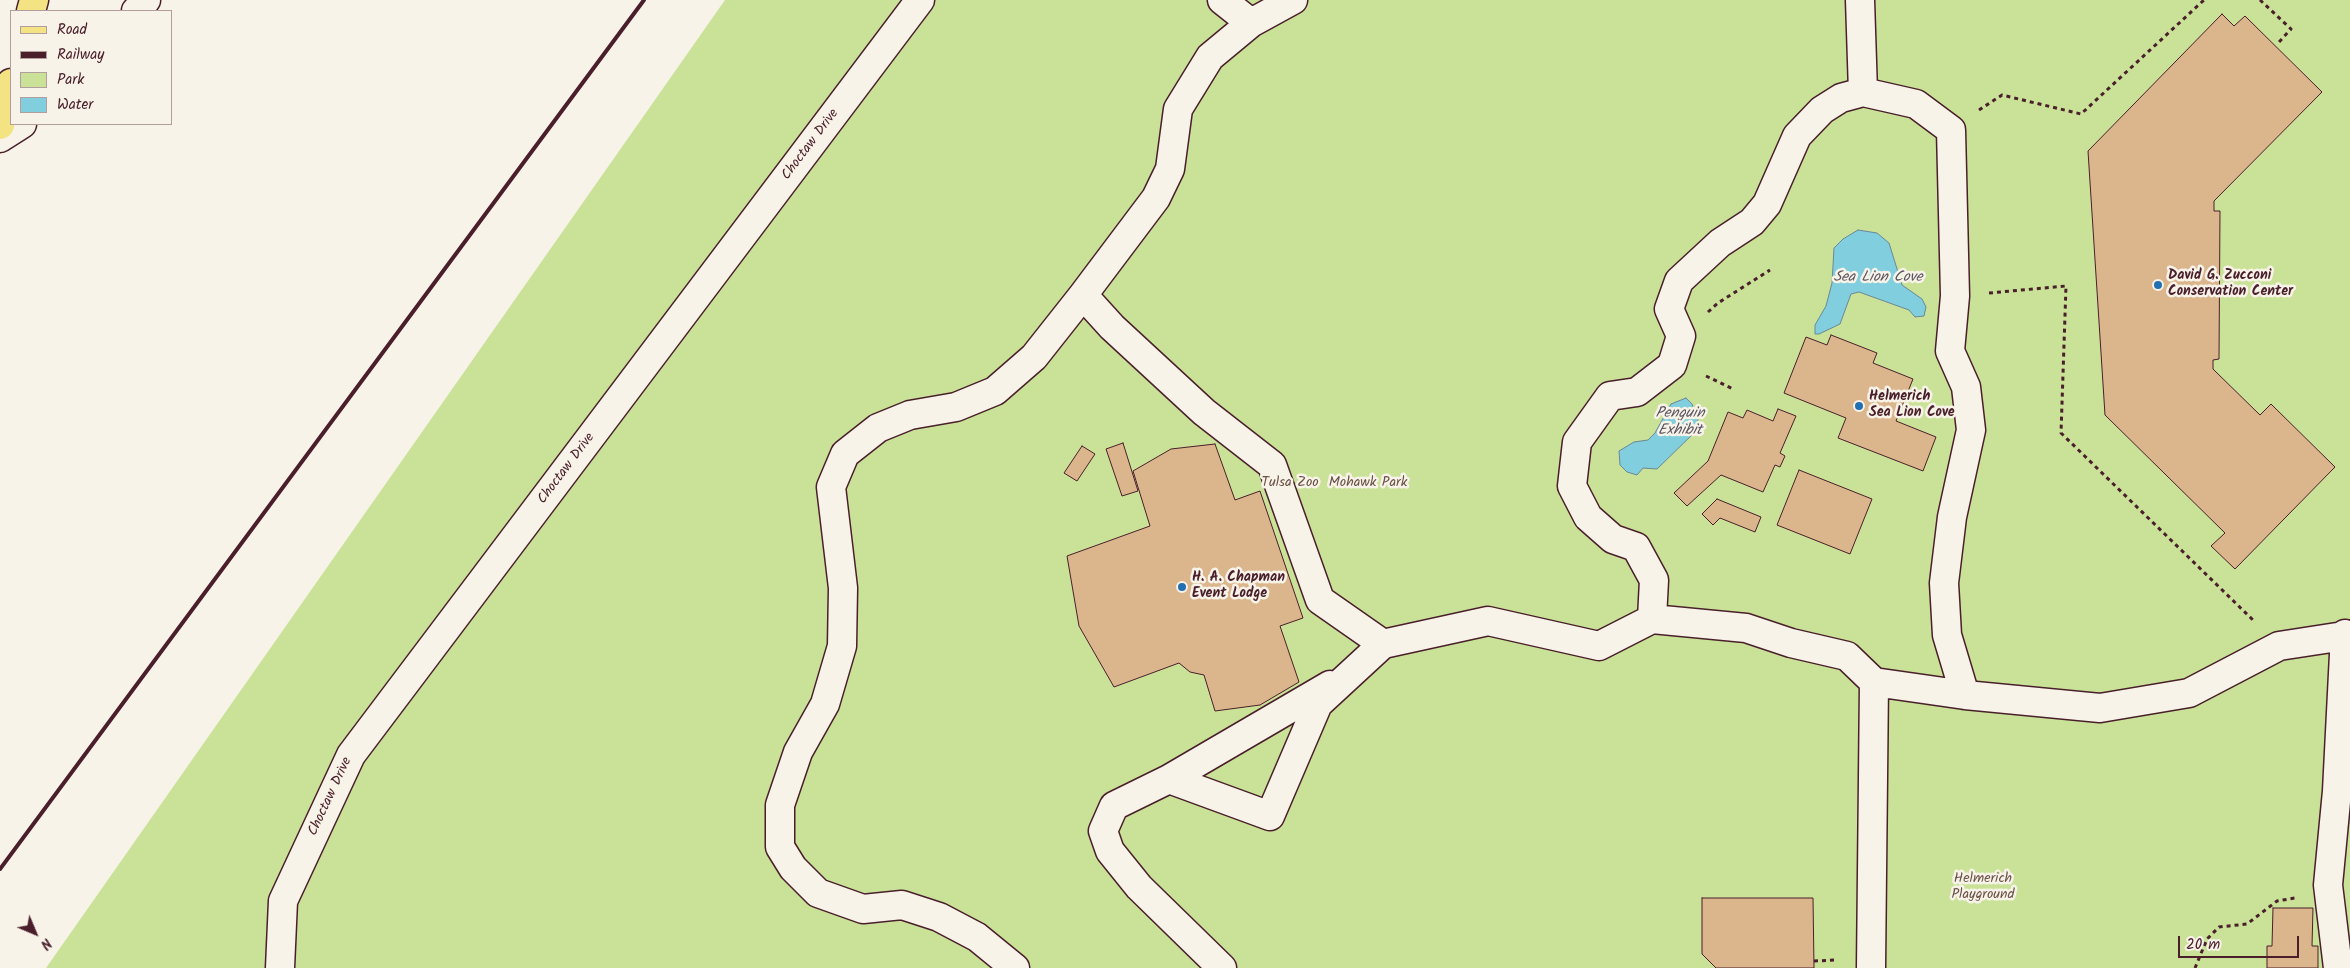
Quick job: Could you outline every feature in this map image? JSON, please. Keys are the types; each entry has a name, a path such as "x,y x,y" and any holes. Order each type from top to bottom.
{"main road":[{"path":"0,125 10,87"}],"street":[{"path":"137,10 146,0"},
{"name":"Choctaw Drive","path":"280,968 282,901 351,755 920,0"},
{"path":"1222,0 1251,23"},
{"path":"1015,968 977,937 939,917 902,905 863,909 818,893 793,868 780,847 780,805 798,752 825,704 842,646 843,588 831,487 846,454 878,428 910,415 956,408 995,391 1034,358 1156,198 1170,169 1178,109 1210,56 1251,23 1293,0"},
{"path":"1860,0 1863,92"},
{"path":"1652,619 1654,580 1636,547 1613,539 1588,518 1572,486 1577,442 1610,396 1637,392 1672,365 1681,336 1669,309 1679,281 1720,244 1752,222 1767,204 1797,136 1822,110 1840,98 1863,92 1916,104 1950,130 1955,296 1950,351 1966,387 1971,430 1952,517 1944,583 1947,635 1965,695"},
{"path":"0,138 20,125"},
{"path":"1083,295 1112,327 1204,412 1272,465 1320,600 1383,644"},
{"path":"1170,779 1270,816 1318,704 1383,644 1488,621 1599,646 1652,619 1746,628 1791,642 1848,656 1874,682 1965,695 2100,708 2189,694 2279,646 2347,635 2337,791 2328,884 2338,968"},
{"path":"1222,968 1139,887 1110,851 1103,832 1114,806 1170,779 1354,670"},
{"path":"1871,968 1874,682"}],"path":[{"path":"1950,130 2002,95 2081,114 2204,0"},
{"path":"2260,0 2291,30 2279,42"},
{"path":"1681,336 1718,303 1770,270"},
{"path":"1955,296 2066,286 2060,433 2279,646"},
{"path":"2195,968 2207,940 2219,927 2247,924 2277,901 2300,898"}],"green space":[{"name":"Tulsa Zoo","path":"725,0 2350,0 2350,968 46,968"}],"water":[{"name":"Sea Lion Cove","path":"1858,230 1877,233 1889,243 1902,285 1922,299 1926,307 1924,316 1915,317 1909,310 1859,292 1851,294 1840,324 1815,334 1815,325 1826,306 1832,283 1834,248 1843,239"},
{"name":"Penguin Exhibit","path":"1686,398 1692,404 1698,420 1695,432 1657,469 1643,468 1637,475 1627,472 1620,465 1619,451 1634,442 1648,440 1655,433 1671,404"}],"building":[{"name":"David G. Zucconi Conservation Center","path":"2222,14 2234,26 2245,16 2322,92 2214,201 2214,211 2220,211 2219,359 2213,360 2213,369 2260,415 2271,404 2335,467 2235,569 2211,546 2225,533 2105,415 2088,151"},
{"name":"Helmerich Sea Lion Cove","path":"1831,335 1877,353 1873,363 1913,379 1896,421 1936,437 1923,471 1838,438 1846,418 1784,393 1806,337 1827,345"},
{"path":"1778,409 1796,416 1780,453 1785,456 1780,467 1775,465 1763,492 1721,475 1687,506 1674,493 1708,461 1728,412 1743,418 1747,410 1773,421"},
{"path":"1123,443 1138,491 1122,496 1106,449"},
{"name":"H. A. Chapman Event Lodge","path":"1215,444 1235,500 1260,491 1303,618 1280,626 1299,682 1260,705 1215,711 1204,675 1190,672 1179,663 1114,687 1079,626 1067,556 1150,526 1133,471 1171,449"},
{"path":"1082,446 1095,454 1077,481 1064,473"},
{"path":"1799,470 1872,499 1850,554 1777,525"},
{"path":"1717,499 1761,517 1755,532 1720,518 1713,525 1702,514"},
{"path":"1702,898 1813,898 1814,968 1716,968 1702,954"},
{"path":"2273,908 2313,908 2312,946 2318,946 2318,968 2267,968 2267,946 2272,946"}],"railway":[{"path":"0,869 644,0"}],"place":[{"name":"David G. Zucconi Conservation Center","path":"2158,285"},
{"name":"Helmerich Sea Lion Cove","path":"1859,406"},
{"name":"H. A. Chapman Event Lodge","path":"1182,587"}],"park label":[{"name":"Mohawk Park","path":"1368,484"},
{"name":"Helmerich Playground","path":"1983,888"}]}
